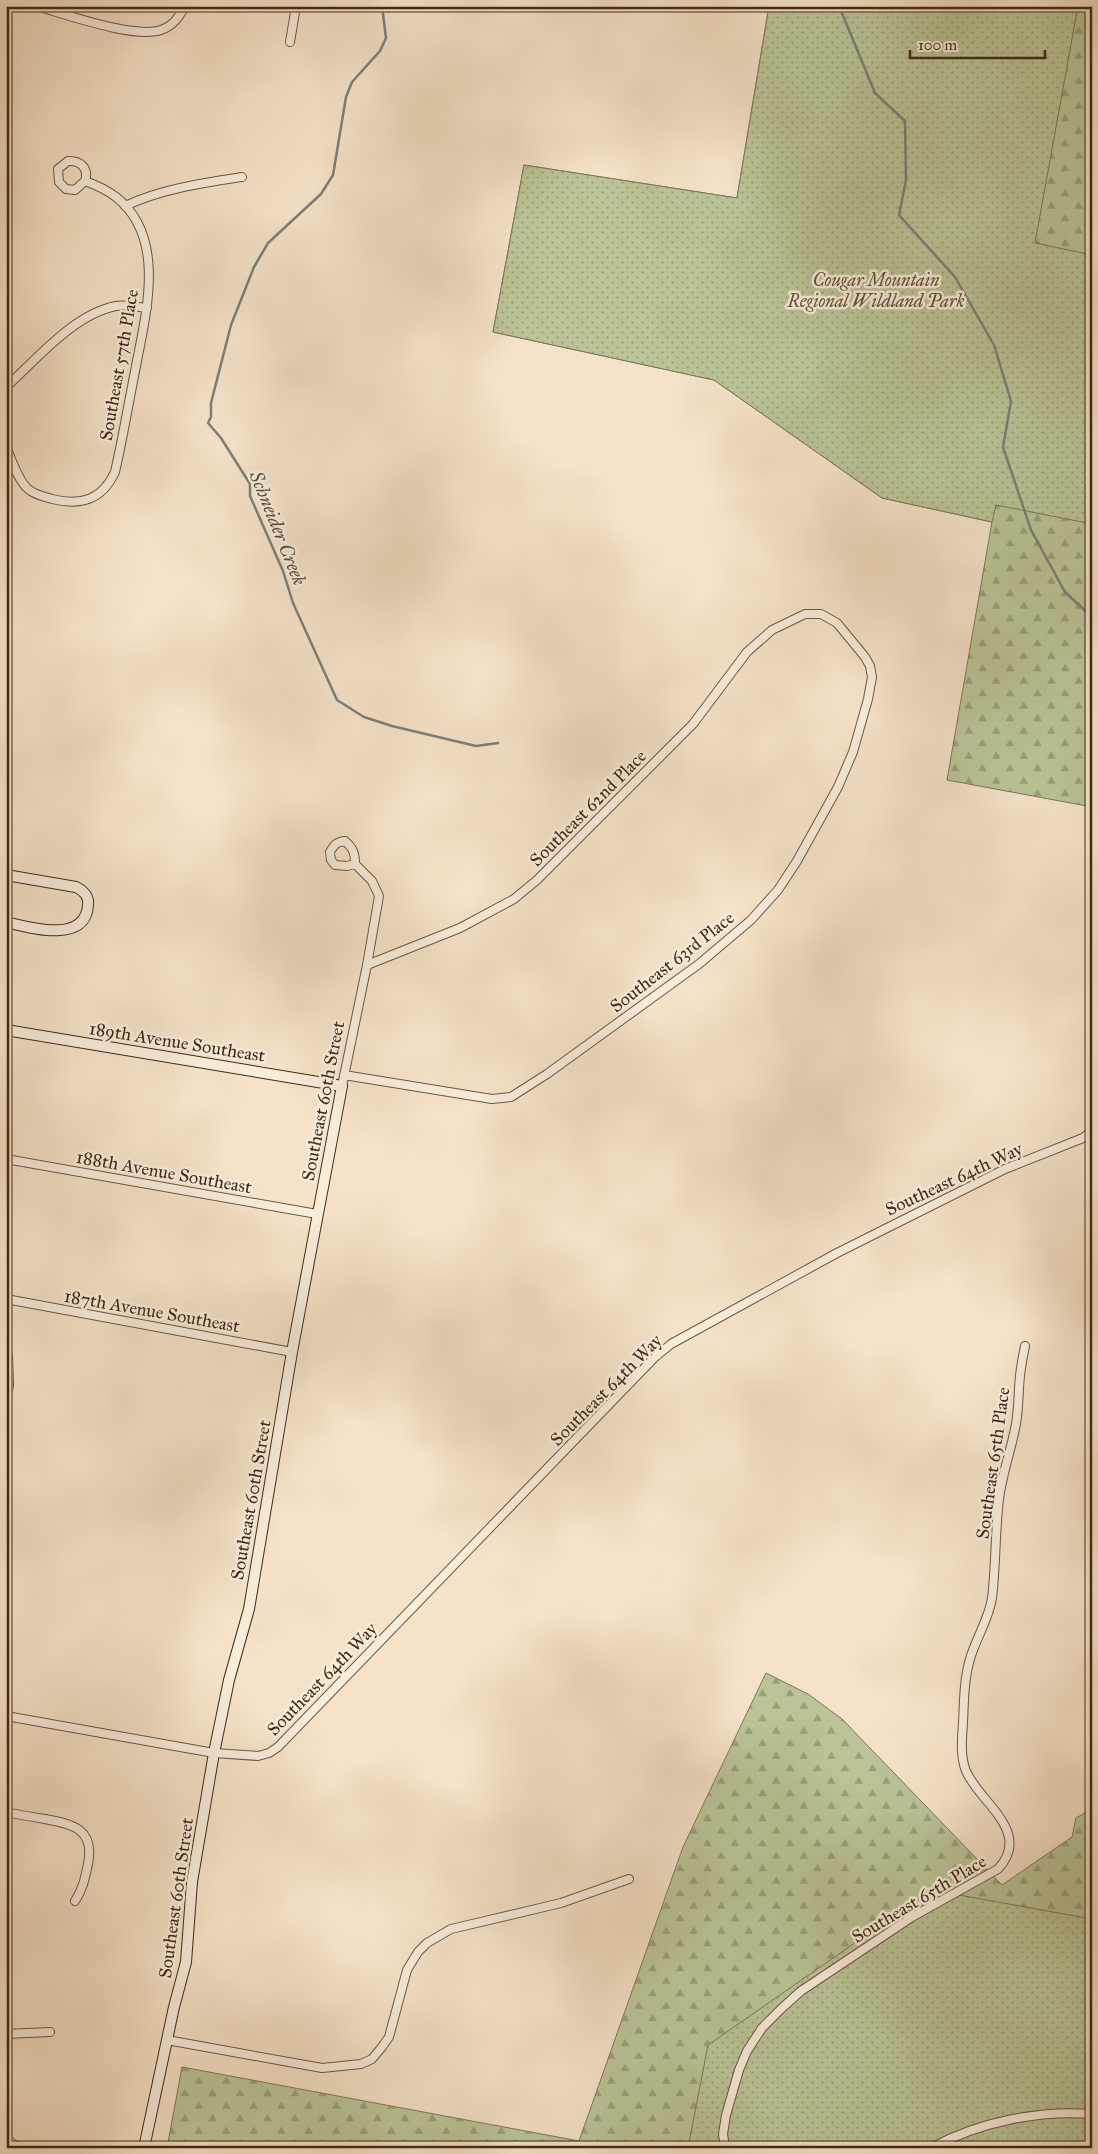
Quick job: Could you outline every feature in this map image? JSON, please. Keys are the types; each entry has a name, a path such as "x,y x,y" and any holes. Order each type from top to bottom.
{"street":[{"path":"36,6 124,29 151,32 162,30 172,24 185,6"},
{"path":"290,42 296,6"},
{"path":"126,206 149,196 242,177"},
{"name":"Southeast 57th Place","path":"6,447 25,486 39,495 78,502 88,499 105,489 115,472 147,308 149,275 146,252 136,222 126,206 115,196 85,181"},
{"path":"6,387 82,320 105,308 118,306 147,308"},
{"name":"Southeast 63rd Place","path":"511,1097 573,1056 699,964 751,920 778,890 797,861 838,787 849,761 868,699 872,677 870,666 865,657 837,623 821,614 812,613 790,621"},
{"name":"Southeast 62nd Place","path":"367,965 460,928 514,899 537,880 693,724 756,643 772,630 790,621"},
{"name":"Southeast 60th Street","path":"144,2148 186,1962 192,1882 214,1753 229,1680 249,1609 317,1214 367,965 378,896 372,881 355,864"},
{"path":"6,874 76,887 87,896 88,904 86,914 78,926 66,930 49,930 6,922"},
{"name":"189th Avenue Southeast","path":"6,1030 343,1081 492,1099 511,1097"},
{"name":"Southeast 64th Way","path":"6,1716 214,1753 258,1756 269,1753 278,1747 654,1358 671,1344 837,1252 1005,1169 1083,1138 1092,1132"},
{"name":"188th Avenue Southeast","path":"6,1160 317,1214"},
{"name":"187th Avenue Southeast","path":"6,1299 292,1352"},
{"name":"Southeast 65th Place","path":"725,2148 723,2134 736,2078 747,2052 762,2028 801,1990 912,1917 998,1869 1009,1851 1008,1833 966,1770 962,1742 966,1677 970,1659 992,1599 999,1500 1006,1460 1016,1428 1020,1375 1025,1346"},
{"path":"6,1399 9,1386 8,1355"},
{"path":"6,1812 68,1823 82,1832 88,1839 89,1861 84,1883 75,1901"},
{"path":"167,2040 322,2068 361,2064 372,2059 388,2037 407,1970 427,1943 451,1929 561,1903 629,1879"},
{"path":"6,2034 50,2032"},
{"path":"931,2148 960,2135 1025,2117 1058,2112 1092,2114"},
{"path":"6,2138 18,2148"}],"green space":[{"name":"Cougar Mountain Regional Wildland Park","path":"769,6 1092,6 1092,807 947,780 992,522 882,498 714,380 493,332 524,165 737,198"},
{"name":"Cougar Mountain Regional Wildland Park","path":"769,6 1078,6 1035,243 1092,255 1092,524 996,505 992,522 882,498 714,380 493,332 524,165 737,198"},
{"path":"766,1673 808,1694 842,1719 1002,1885 1072,1837 1076,1818 1092,1809 1092,2148 167,2148 182,2067 579,2141 683,1847"},
{"path":"931,1890 1092,1919 1092,2148 688,2148 708,2045"}],"waterway":[{"name":"Schneider Creek","path":"382,6 386,38 380,51 352,82 346,97 333,175 321,194 268,243 254,267 231,325 211,403 211,417 208,423 221,438 250,484 250,496 283,571 293,603 337,700 364,717 392,726 476,746 498,743"},
{"path":"839,6 875,93 905,121 906,180 899,215 955,277 994,345 1011,401 1003,447 1031,530 1065,592 1092,617"}]}
